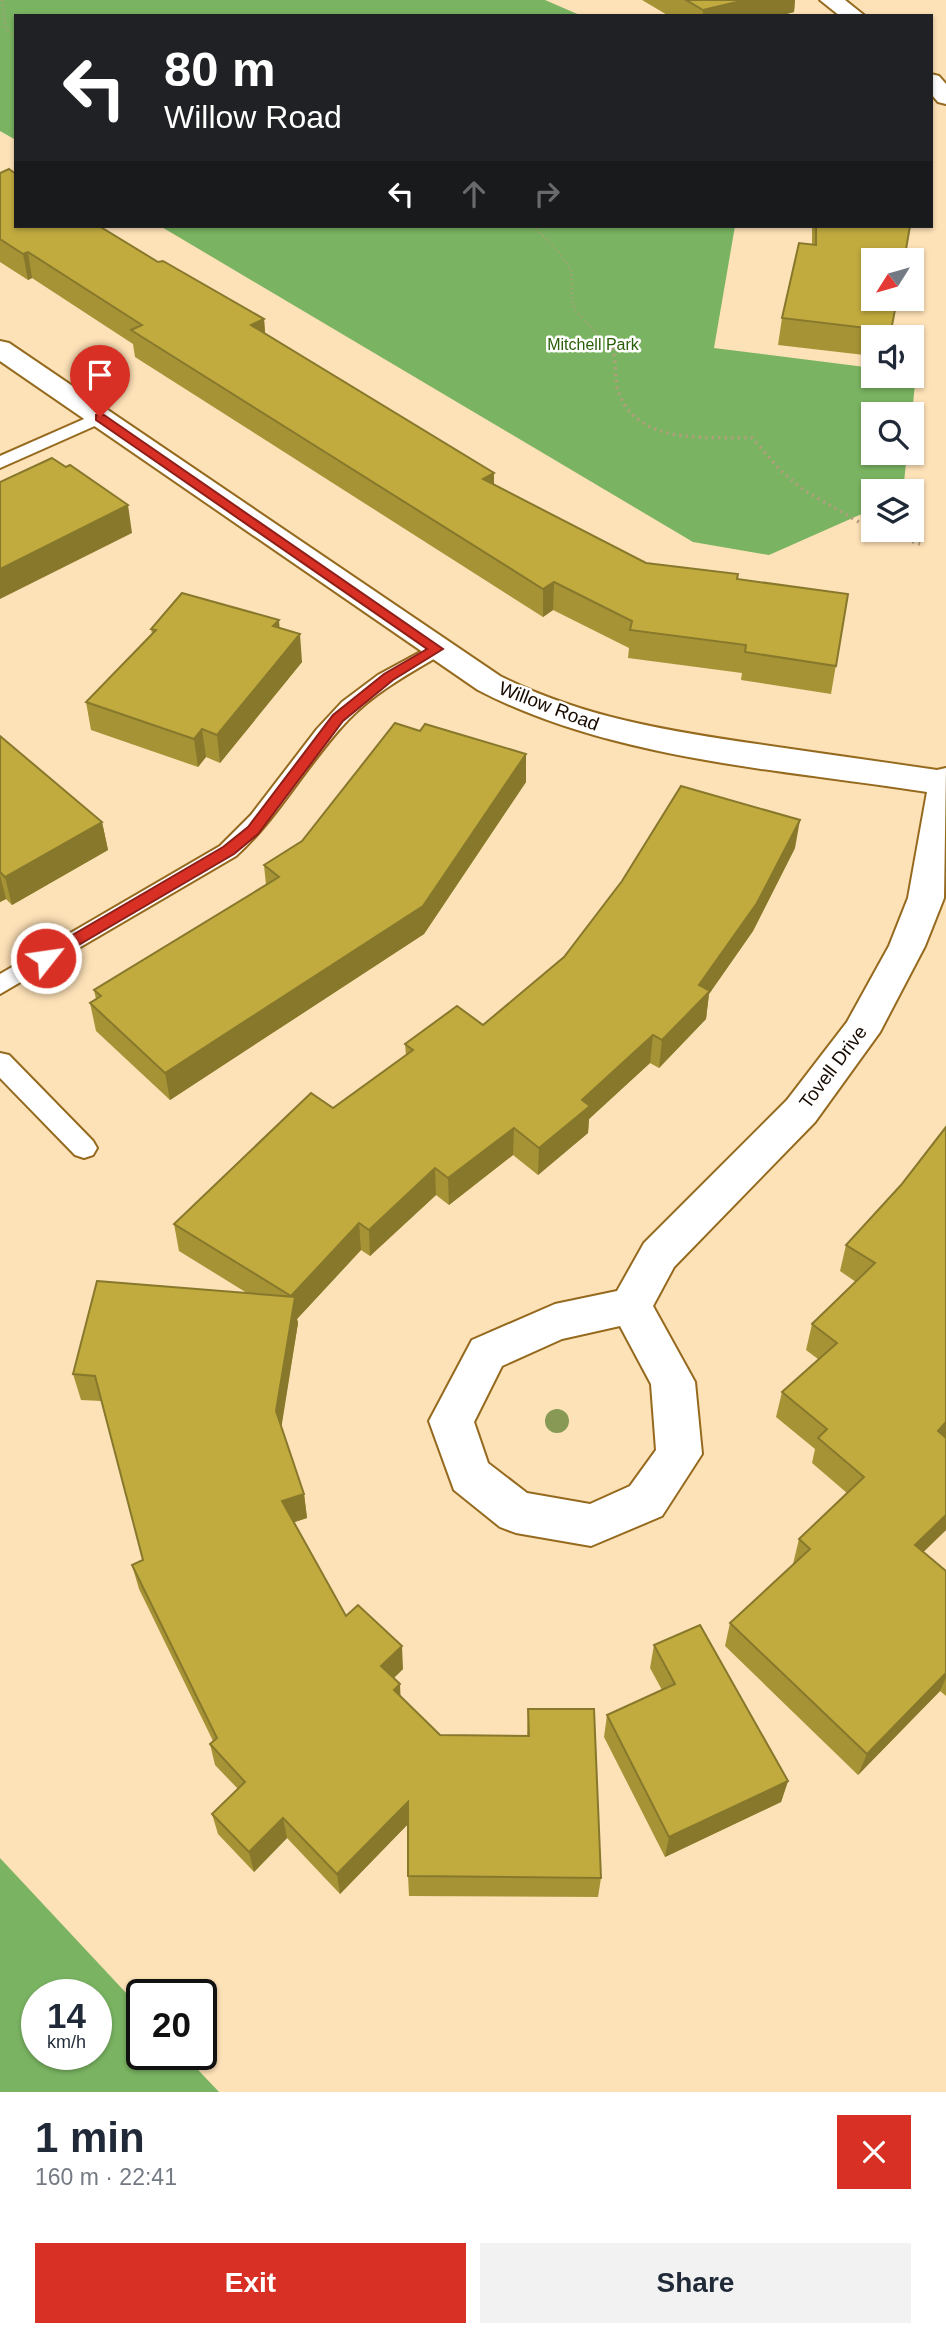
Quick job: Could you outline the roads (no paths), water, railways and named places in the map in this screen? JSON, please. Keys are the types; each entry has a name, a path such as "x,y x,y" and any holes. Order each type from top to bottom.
{"street":[{"path":"831,0 852,14"},
{"path":"933,83 946,97"},
{"name":"Willow Road","path":"0,349 437,649 528,703 618,732 946,781"},
{"name":"Tovell Drive","path":"631,1306 659,1255 801,1111 861,1032 907,946 926,898 939,840 946,781"},
{"path":"631,1306 673,1382 679,1454 646,1501 591,1525 516,1512 470,1476 451,1421 487,1353 555,1322 631,1306"}],"lane":[{"path":"0,463 100,417"},
{"path":"0,985 228,851 253,831 338,718 379,684 437,649"},
{"path":"0,1062 84,1148"}],"park label":[{"name":"Mitchell Park","path":"593,344"}]}
